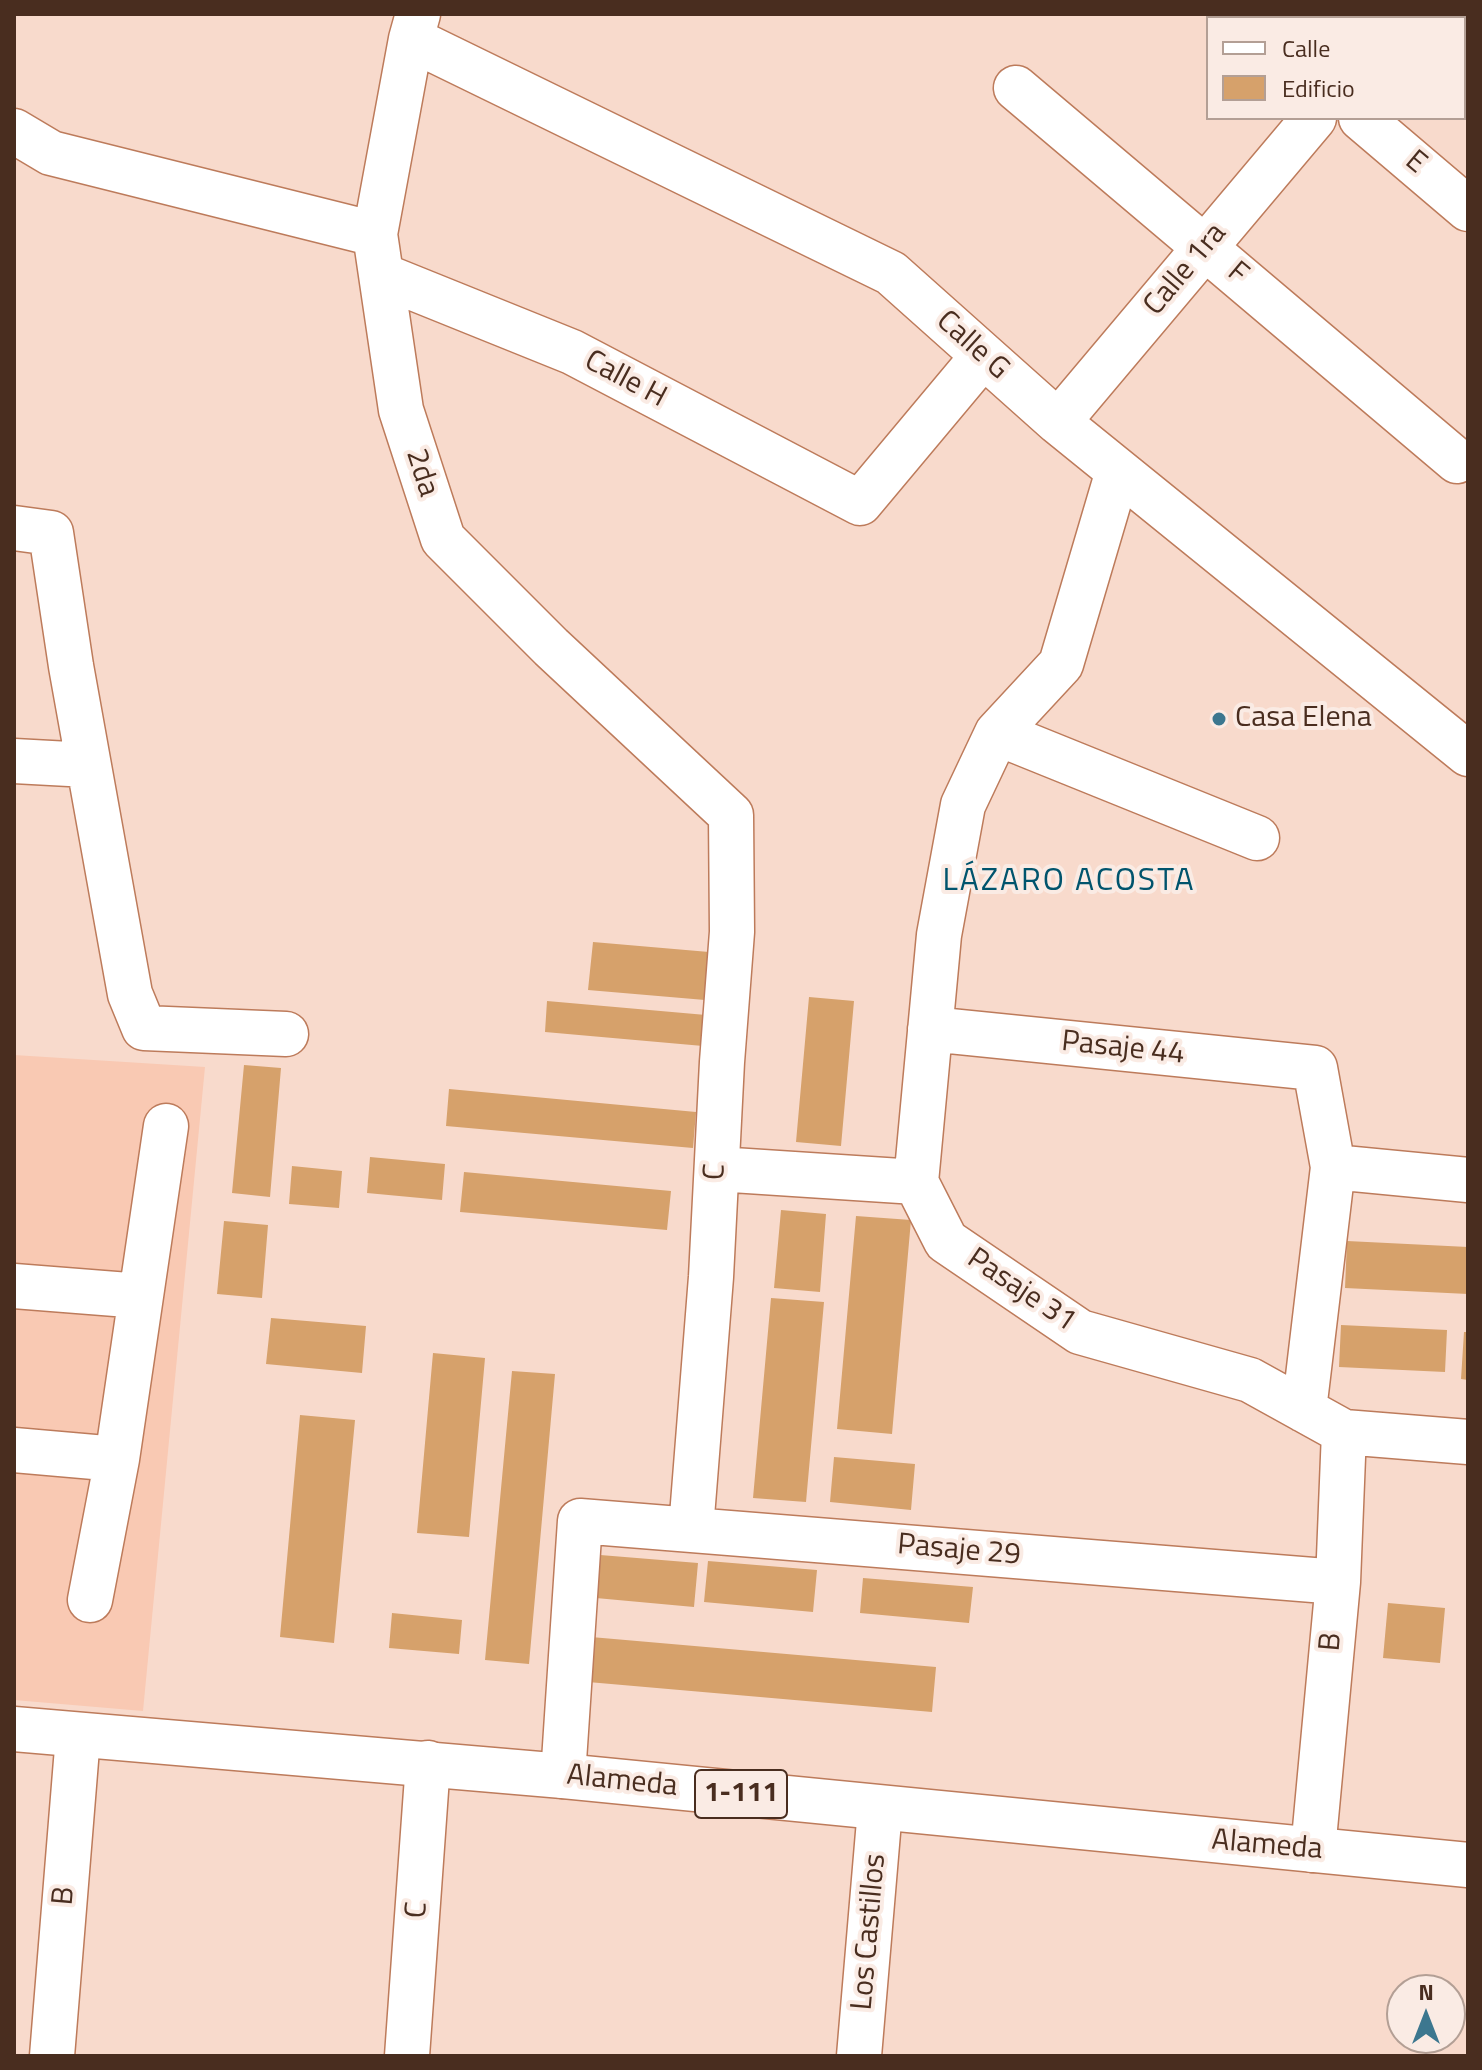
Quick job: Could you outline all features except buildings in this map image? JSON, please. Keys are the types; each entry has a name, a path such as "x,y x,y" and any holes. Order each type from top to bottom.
{"street":[{"name":"2da","path":"414,27 378,255 401,410 443,539 551,647 731,815"},
{"name":"Calle G","path":"414,27 891,273 1058,422 1468,754"},
{"name":"F","path":"1016,88 1457,461"},
{"name":"Calle 1ra","path":"1058,422 1312,120"},
{"name":"E","path":"1363,120 1468,209"},
{"name":"Calle H","path":"14,131 51,153 378,255 572,352 860,503 983,356"},
{"path":"717,1169 916,1182 939,935 963,805 997,733 1061,664 1118,471"},
{"path":"33,530 88,765 130,994 144,1028 286,1034"},
{"path":"997,733 1257,838"},
{"path":"14,761 88,765"},
{"name":"C","path":"691,1529 732,932 731,815"},
{"name":"Pasaje 44","path":"930,1029 1315,1068 1333,1167"},
{"path":"90,1600 117,1459 166,1126"},
{"path":"1304,1410 1333,1167 1468,1180"},
{"name":"Pasaje 31","path":"916,1182 946,1241 1080,1332 1250,1380 1344,1432"},
{"path":"14,1286 141,1296"},
{"path":"1344,1432 1468,1442"},
{"name":"B","path":"1313,1850 1338,1582 1344,1432"},
{"path":"14,1450 117,1459"},
{"name":"Pasaje 29","path":"563,1776 580,1521 1338,1582"},
{"name":"Alameda","path":"14,1729 428,1763 1468,1865"},
{"name":"B","path":"52,2056 78,1736"},
{"name":"C","path":"407,2056 428,1763"},
{"name":"Los Castillos","path":"859,2056 880,1809"}],"shaded area":[{"path":"14,1055 205,1067 143,1711 14,1700"}],"place":[{"name":"Casa Elena","path":"1219,719"}],"district":[{"name":"LÁZARO ACOSTA","path":"1069,882"}]}
